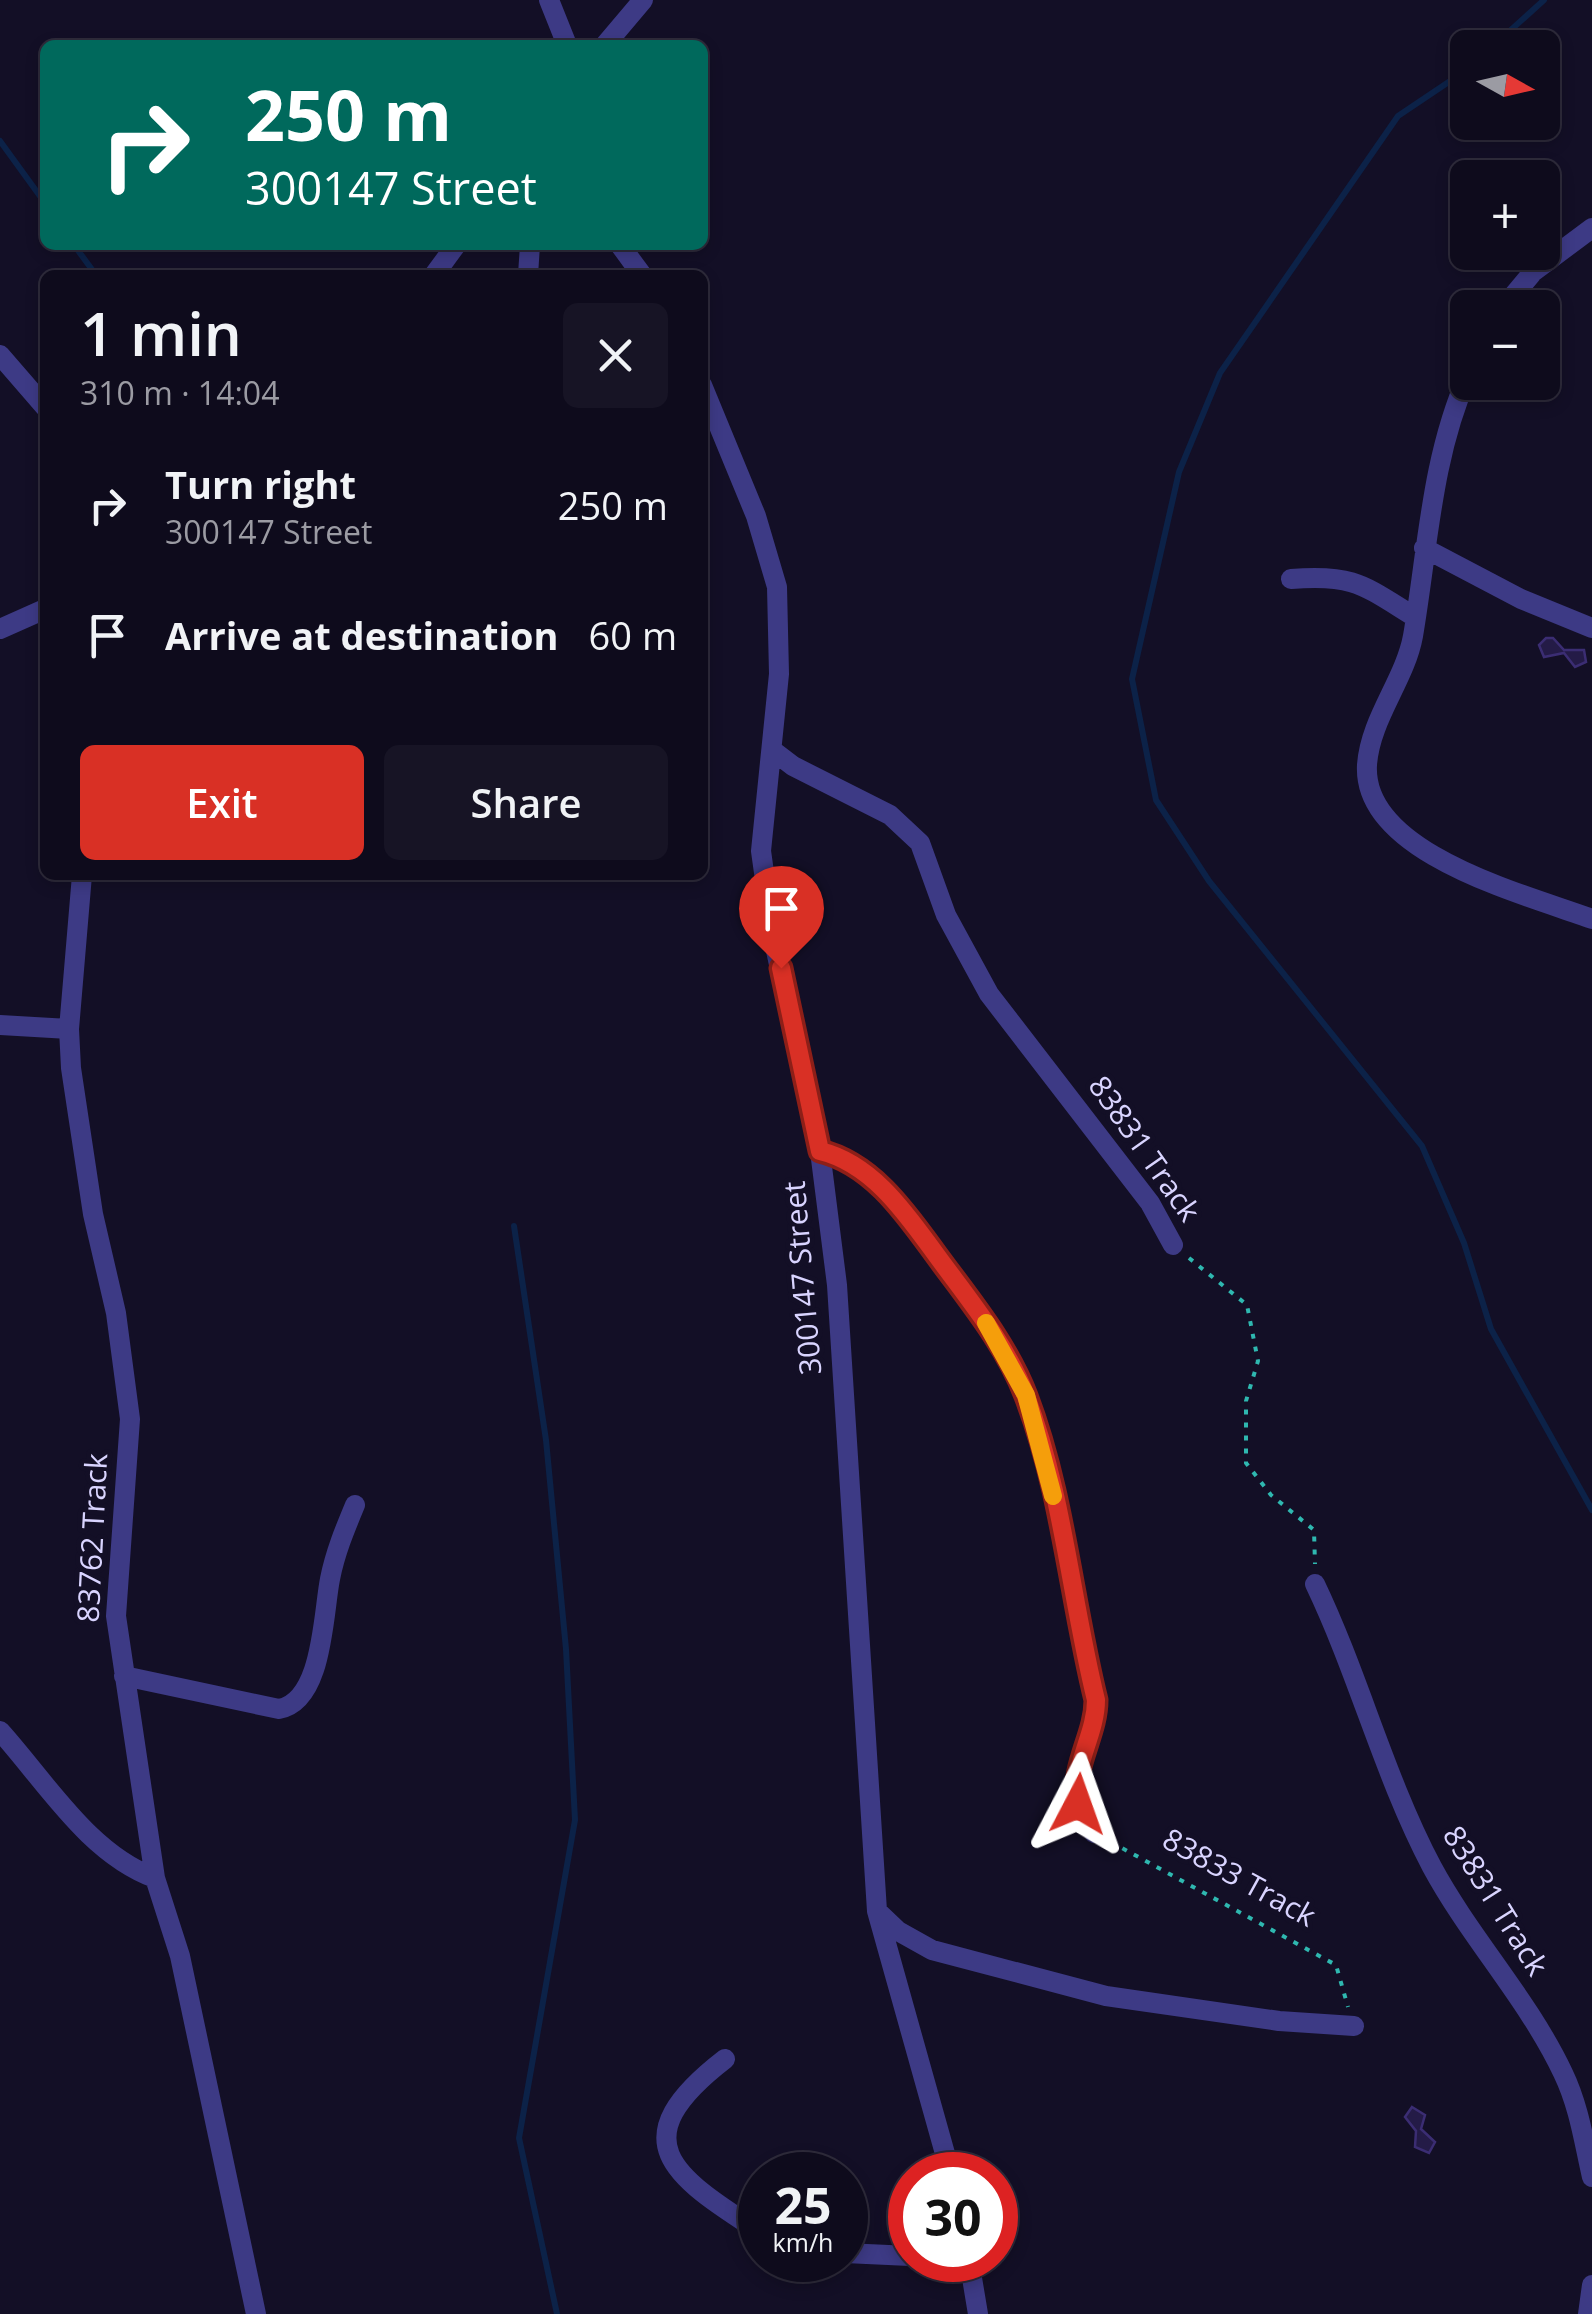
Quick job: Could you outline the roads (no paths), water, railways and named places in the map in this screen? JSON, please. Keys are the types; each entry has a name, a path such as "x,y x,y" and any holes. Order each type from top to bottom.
{"street":[{"path":"549,0 565,40"},
{"path":"609,40 643,0"},
{"path":"1518,290 1533,272 1592,228"},
{"path":"0,355 40,401"},
{"name":"300147 Street","path":"708,400 756,516 777,587 782,633 761,851 773,937 820,1151 837,1284 877,1911 945,2152"},
{"path":"1459,400 1446,433 1424,548 1412,641 1371,745 1368,764 1372,796 1382,814 1444,861 1490,885 1592,919"},
{"path":"1424,548 1522,598 1592,628"},
{"path":"1291,579 1347,578 1416,617"},
{"path":"0,629 40,611"},
{"name":"83831 Track","path":"772,750 890,815 920,843 946,915 989,994 1150,1203 1173,1245"},
{"name":"83762 Track","path":"82,880 68,1029 82,1148 116,1314 128,1404 116,1616 155,1878 180,1956 256,2314"},
{"path":"0,1025 68,1029"},
{"path":"820,1151 843,1156 903,1209 1000,1343 1026,1395 1062,1532 1096,1700 1094,1727 1079,1762 1076,1794 1094,1833"},
{"path":"124,1676 279,1709 294,1704 310,1680 321,1643 330,1580 354,1505"},
{"name":"83831 Track","path":"1315,1584 1344,1646 1394,1784 1433,1868 1508,1980 1565,2076 1592,2176"},
{"path":"0,1731 91,1835 120,1862 155,1878"},
{"path":"877,1911 898,1931 932,1950 1106,1996 1279,2021 1354,2026"},
{"path":"725,2059 695,2082 675,2108 667,2121 664,2142 680,2171 706,2196 738,2217"},
{"path":"973,2282 978,2314"},
{"path":"1588,2314 1592,2285"}],"waterway":[{"path":"1511,30 1544,0"},
{"path":"1450,81 1398,116 1220,373 1179,472 1132,679 1156,800 1209,881 1422,1146 1464,1243 1491,1329 1592,1510"},
{"path":"0,141 40,196"},
{"path":"78,250 92,270"},
{"path":"514,1226 546,1440 566,1649 575,1820 519,2138 557,2314"}]}
